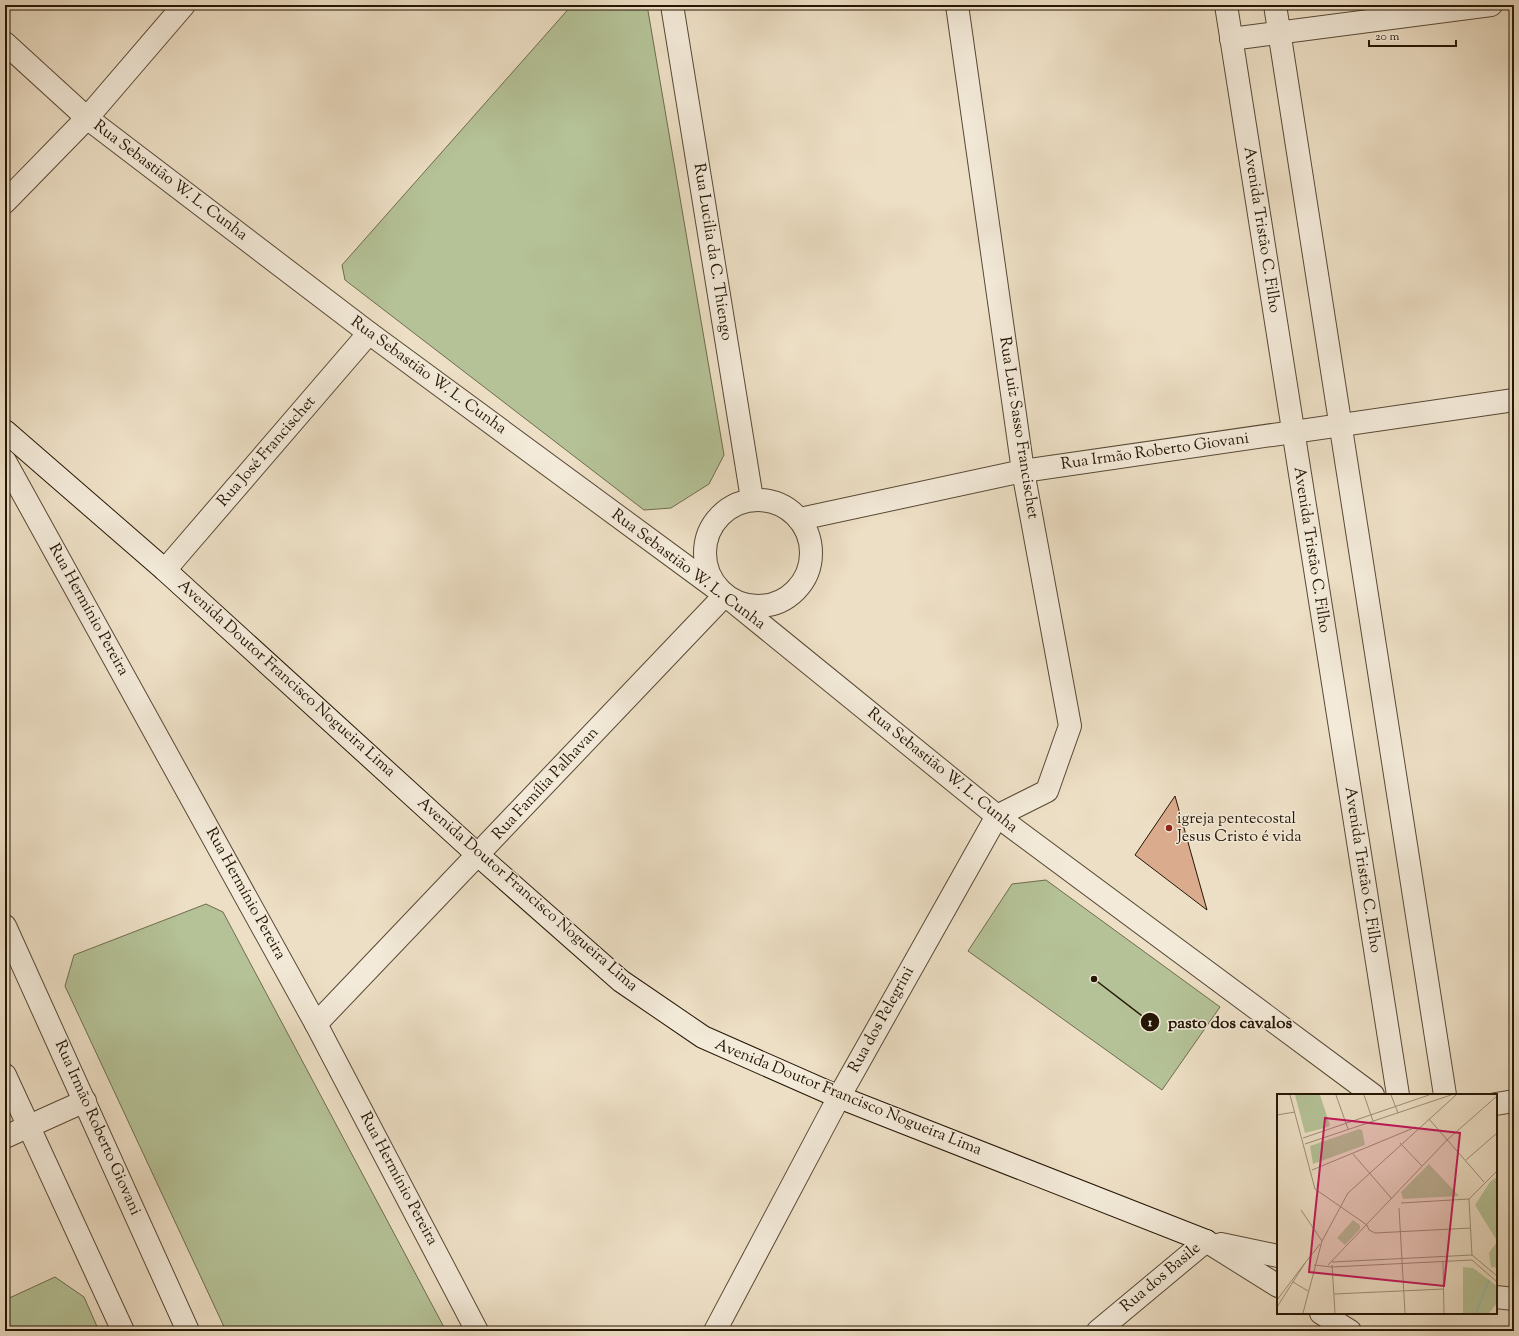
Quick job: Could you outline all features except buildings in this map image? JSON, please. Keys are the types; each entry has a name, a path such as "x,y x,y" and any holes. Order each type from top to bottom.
{"street":[{"path":"5,202 87,118 184,5"},
{"name":"Rua Lucilia da C. Thiengo","path":"672,5 752,499"},
{"name":"Rua Luiz Sasso Francischet","path":"957,5 1023,471 1070,726 1047,792 997,816"},
{"name":"Avenida Tristão C. Filho","path":"1226,5 1292,432 1398,1094"},
{"path":"1275,5 1445,1094"},
{"path":"1231,39 1491,5"},
{"name":"Rua Sebastião W. L. Cunha","path":"5,43 87,118 369,333 725,595 997,816 1372,1094"},
{"name":"Rua José Francischet","path":"165,570 369,333"},
{"name":"Rua Irmão Roberto Giovani","path":"800,519 1023,471 1514,400"},
{"name":"Avenida Doutor Francisco Nogueira Lima","path":"5,431 165,570 478,855 620,981 696,1033 839,1097 1206,1241 1277,1256"},
{"name":"Rua Hermínio Pereira","path":"5,461 316,1024 477,1331"},
{"path":"752,499 770,500 786,507 800,519 808,534 811,551 809,568 802,584 790,596 774,604 757,607 740,604 725,595 713,582 706,565 706,541 710,530 720,515 734,504 752,499"},
{"name":"Rua Família Palhavan","path":"316,1024 725,595"},
{"name":"Rua dos Pelegrini","path":"714,1331 839,1097 997,816"},
{"name":"Rua Irmão Roberto Giovani","path":"5,926 188,1331"},
{"path":"5,1075 123,1331"},
{"path":"5,1137 85,1101"},
{"path":"1497,1104 1514,1101"},
{"path":"1206,1241 1277,1285"},
{"name":"Rua dos Basile","path":"1098,1331 1206,1241"},
{"path":"1497,1297 1514,1299"},
{"path":"1323,1314 1350,1331"}],"green space":[{"path":"572,5 647,5 724,455 709,484 671,508 644,510 345,280 342,265"},
{"path":"1046,880 1220,1007 1162,1090 968,951 1012,884"},
{"path":"206,904 223,912 446,1331 226,1331 65,986 74,955"},
{"path":"55,1277 84,1297 99,1331 5,1331 5,1300"}],"place":[{"name":"igreja pentecostal Jesus Cristo é vida","path":"1169,828"},
{"name":"pasto dos cavalos","path":"1094,979"}]}
